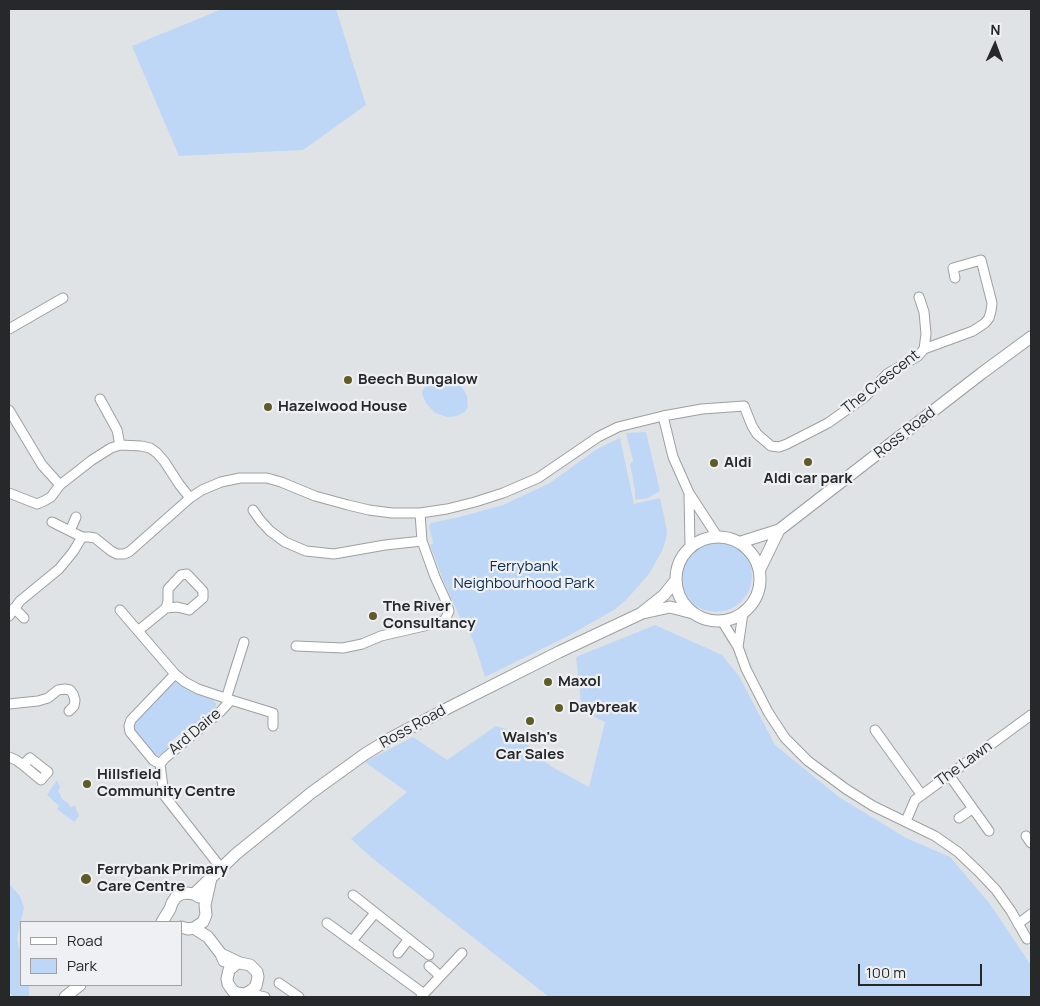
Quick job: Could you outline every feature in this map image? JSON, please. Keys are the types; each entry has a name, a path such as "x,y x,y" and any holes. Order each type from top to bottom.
{"main road":[{"name":"Ross Road","path":"779,530 1031,337"},
{"path":"741,542 779,530"},
{"path":"760,568 779,530"},
{"path":"640,614 670,607 693,613 706,619 722,621 738,617 750,608 758,594 761,583 760,568 752,552 741,542 717,536 706,538 690,546 685,552 678,564 676,580 680,598 693,613"},
{"path":"640,614 664,595 676,580"},
{"name":"Ross Road","path":"194,894 236,854 311,793 365,754 466,698 640,614"},
{"path":"182,928 194,928 203,922 211,878"},
{"path":"163,921 176,898 181,894 194,894 201,898 206,910 208,937"},
{"path":"170,908 173,921"},
{"path":"194,928 208,937 221,954 228,974 228,984 233,991 241,994 252,990 258,982 257,972 254,968 221,954"},
{"path":"228,974 232,967 240,963"},
{"path":"64,997 79,986"}],"street":[{"name":"The Crescent","path":"663,416 702,408 744,406 757,434 772,446 779,447 787,444 828,423 866,396 887,374 918,356 924,349 973,331 985,323 989,318 992,303 982,260 953,268 955,278"},
{"name":"The Crescent","path":"919,297 924,312 926,334 924,349"},
{"path":"9,329 64,298"},
{"path":"100,400 117,430 120,445"},
{"path":"9,410 42,466 60,485"},
{"path":"52,522 82,537 89,536 95,538 111,552 124,554 129,552 190,498 202,490 221,482 240,478 267,478 315,496 370,510 392,513 420,513 447,509 503,493 538,478 598,437 618,427 663,416 673,457 689,493 717,536"},
{"path":"9,493 37,504 44,502 51,497 60,485 92,460 111,448 120,445 141,446 150,448 157,453 190,498"},
{"path":"689,493 690,546"},
{"path":"253,510 270,531 285,542 306,551 334,554 385,544 422,541"},
{"path":"296,646 343,648 362,644 381,636 445,620 449,611 422,541 420,513"},
{"path":"70,531 76,517"},
{"path":"24,618 12,612 20,601 59,569 82,537"},
{"path":"139,630 166,608 177,607 188,610 202,598 203,591 187,574 182,575 168,588 166,608"},
{"name":"Ard Daire","path":"120,610 184,682 228,700 273,714 273,726"},
{"path":"738,648 743,613"},
{"path":"722,621 738,648 754,687 785,738 808,761 846,789 873,806 935,836 958,852 996,890 1026,939"},
{"name":"Ard Daire","path":"221,868 164,794 160,764 164,758 221,711 228,700 244,642"},
{"name":"Ard Daire","path":"160,764 152,760 130,732 129,726 131,720 175,674"},
{"path":"9,704 38,701 48,698 58,690 65,689 70,690 75,700 74,706 69,711"},
{"name":"The Lawn","path":"906,821 914,800 921,794 1031,714"},
{"path":"875,730 921,794"},
{"path":"9,757 24,765"},
{"path":"949,775 989,831"},
{"path":"959,818 972,809"},
{"path":"353,895 429,955"},
{"path":"352,941 375,913"},
{"path":"1018,924 1031,914"},
{"path":"327,923 422,996 462,953"},
{"path":"398,952 409,939"},
{"path":"429,966 440,976"},
{"path":"258,982 265,997"},
{"path":"279,983 299,997"},
{"path":"248,993 265,997"}],"green space":[{"path":"222,9 336,9 366,105 303,150 179,156 132,46"},
{"path":"456,377 467,396 468,407 465,412 457,416 447,417 435,413 426,403 422,394 423,390 425,387"},
{"path":"646,432 660,491 648,498 635,500 630,464 633,461 626,433"},
{"name":"Ferrybank Neighbourhood Park","path":"620,438 634,504 660,498 667,530 662,551 649,574 627,599 614,610 570,635 485,677 475,645 464,621 461,620 430,545 433,543 429,526 431,523 503,505 550,483 594,451"},
{"path":"716,540 736,546 746,556 752,576 746,596 736,606 716,612 696,606 686,596 680,576 686,556 696,546"},
{"path":"655,625 722,655 739,676 775,745 839,797 906,838 950,857 990,904 1031,965 1031,997 549,997 372,858 351,839 407,792 365,762 413,737 447,760 496,726 506,729 532,748 530,751 554,768 589,787 605,722 589,714 581,701 576,657"},
{"path":"175,681 192,692 213,700 216,703 216,709 193,728 189,727 171,741 172,745 157,757 152,755 135,736 132,723 157,699 156,696 171,682"},
{"path":"57,780 60,788 58,790 62,799 70,807 75,806 79,816 74,822 57,809 59,806 47,795"},
{"path":"9,884 20,896 24,908 17,939 20,951 20,986 29,986 29,997 13,997 9,992"}],"place":[{"name":"Beech Bungalow","path":"348,380"},
{"name":"Hazelwood House","path":"268,407"},
{"name":"Aldi car park","path":"808,462"},
{"name":"Aldi","path":"714,463"},
{"name":"The River Consultancy","path":"373,616"},
{"name":"Maxol","path":"548,682"},
{"name":"Daybreak","path":"559,708"},
{"name":"Walsh's Car Sales","path":"530,721"},
{"name":"Hillsfield Community Centre","path":"87,784"},
{"name":"Ferrybank Primary Care Centre","path":"86,879"}]}
